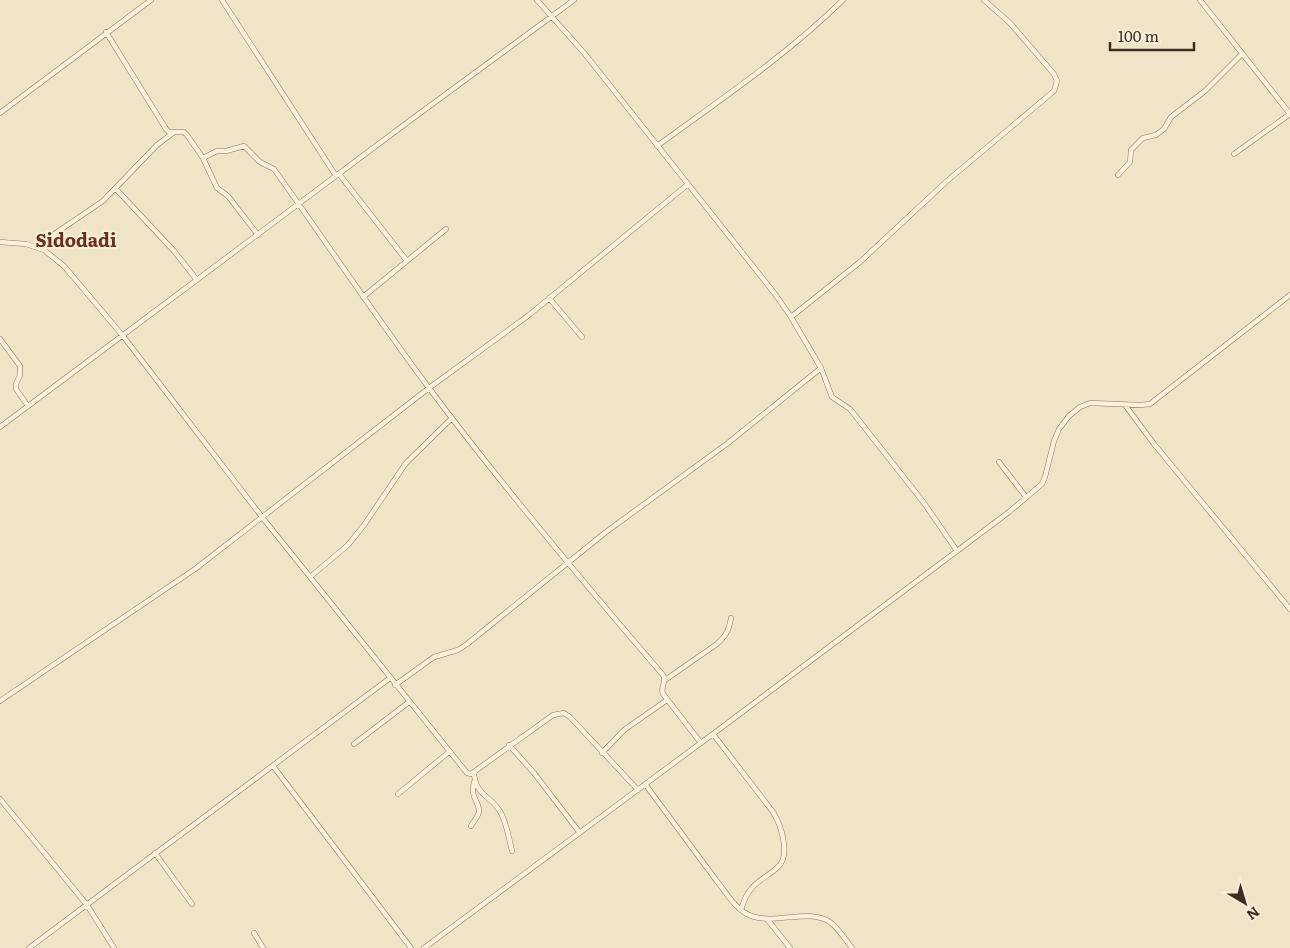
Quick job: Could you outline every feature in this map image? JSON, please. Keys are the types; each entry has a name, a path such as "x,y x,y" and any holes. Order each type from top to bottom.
{"street":[{"path":"0,113 151,0"},
{"path":"222,0 337,175 407,261"},
{"path":"538,0 585,54 791,317 821,368 832,397 847,406 856,417 924,503 957,551"},
{"path":"0,427 574,0"},
{"path":"657,146 721,100 800,39 843,0"},
{"path":"791,317 860,262 947,181 1054,91 1056,81 1054,74 1010,23 984,0"},
{"path":"1200,0 1290,114 1234,154"},
{"path":"106,32 166,128 173,133"},
{"path":"1118,175 1130,162 1131,150 1142,138 1156,135 1164,129 1171,117 1205,91 1242,54"},
{"path":"35,247 96,206 116,189 157,145 173,133 181,132 187,135 203,158 217,188 228,196 258,235"},
{"path":"203,158 217,151 226,151 244,146 260,162 274,169 363,297 452,418 567,563 663,675 665,680 662,692 701,743"},
{"path":"0,701 171,586 429,388 528,316 687,185"},
{"path":"116,189 174,250 197,280"},
{"path":"363,297 446,229"},
{"path":"0,242 26,244 44,250 64,266 123,336 262,517 467,773 471,774 474,772 553,715 564,713 570,717 638,790"},
{"path":"424,948 714,734 1009,512 1043,482 1056,435 1072,413 1080,406 1090,404 1146,405 1155,402 1290,295"},
{"path":"550,298 582,337"},
{"path":"0,339 20,366 16,389 28,406"},
{"path":"396,684 434,657 462,647 604,533 728,443 821,368"},
{"path":"1125,404 1160,451 1290,609"},
{"path":"310,577 348,545 364,525 406,463 452,418"},
{"path":"999,462 1026,497"},
{"path":"665,680 717,644 729,630 732,618"},
{"path":"29,948 390,678"},
{"path":"602,753 624,730 667,700"},
{"path":"354,744 409,702"},
{"path":"714,734 773,812 782,834 784,856 780,865 752,887 740,910"},
{"path":"510,745 580,833"},
{"path":"398,794 449,752"},
{"path":"272,766 411,948"},
{"path":"471,826 479,813 472,789 474,772"},
{"path":"474,781 477,789 500,812 512,851"},
{"path":"645,784 740,910 750,915 767,919 813,917 824,919 838,931 852,948"},
{"path":"0,800 87,905 114,948"},
{"path":"155,853 192,904"},
{"path":"767,919 790,948"},
{"path":"254,933 263,948"}],"district":[{"name":"Sidodadi","path":"76,239"}]}
